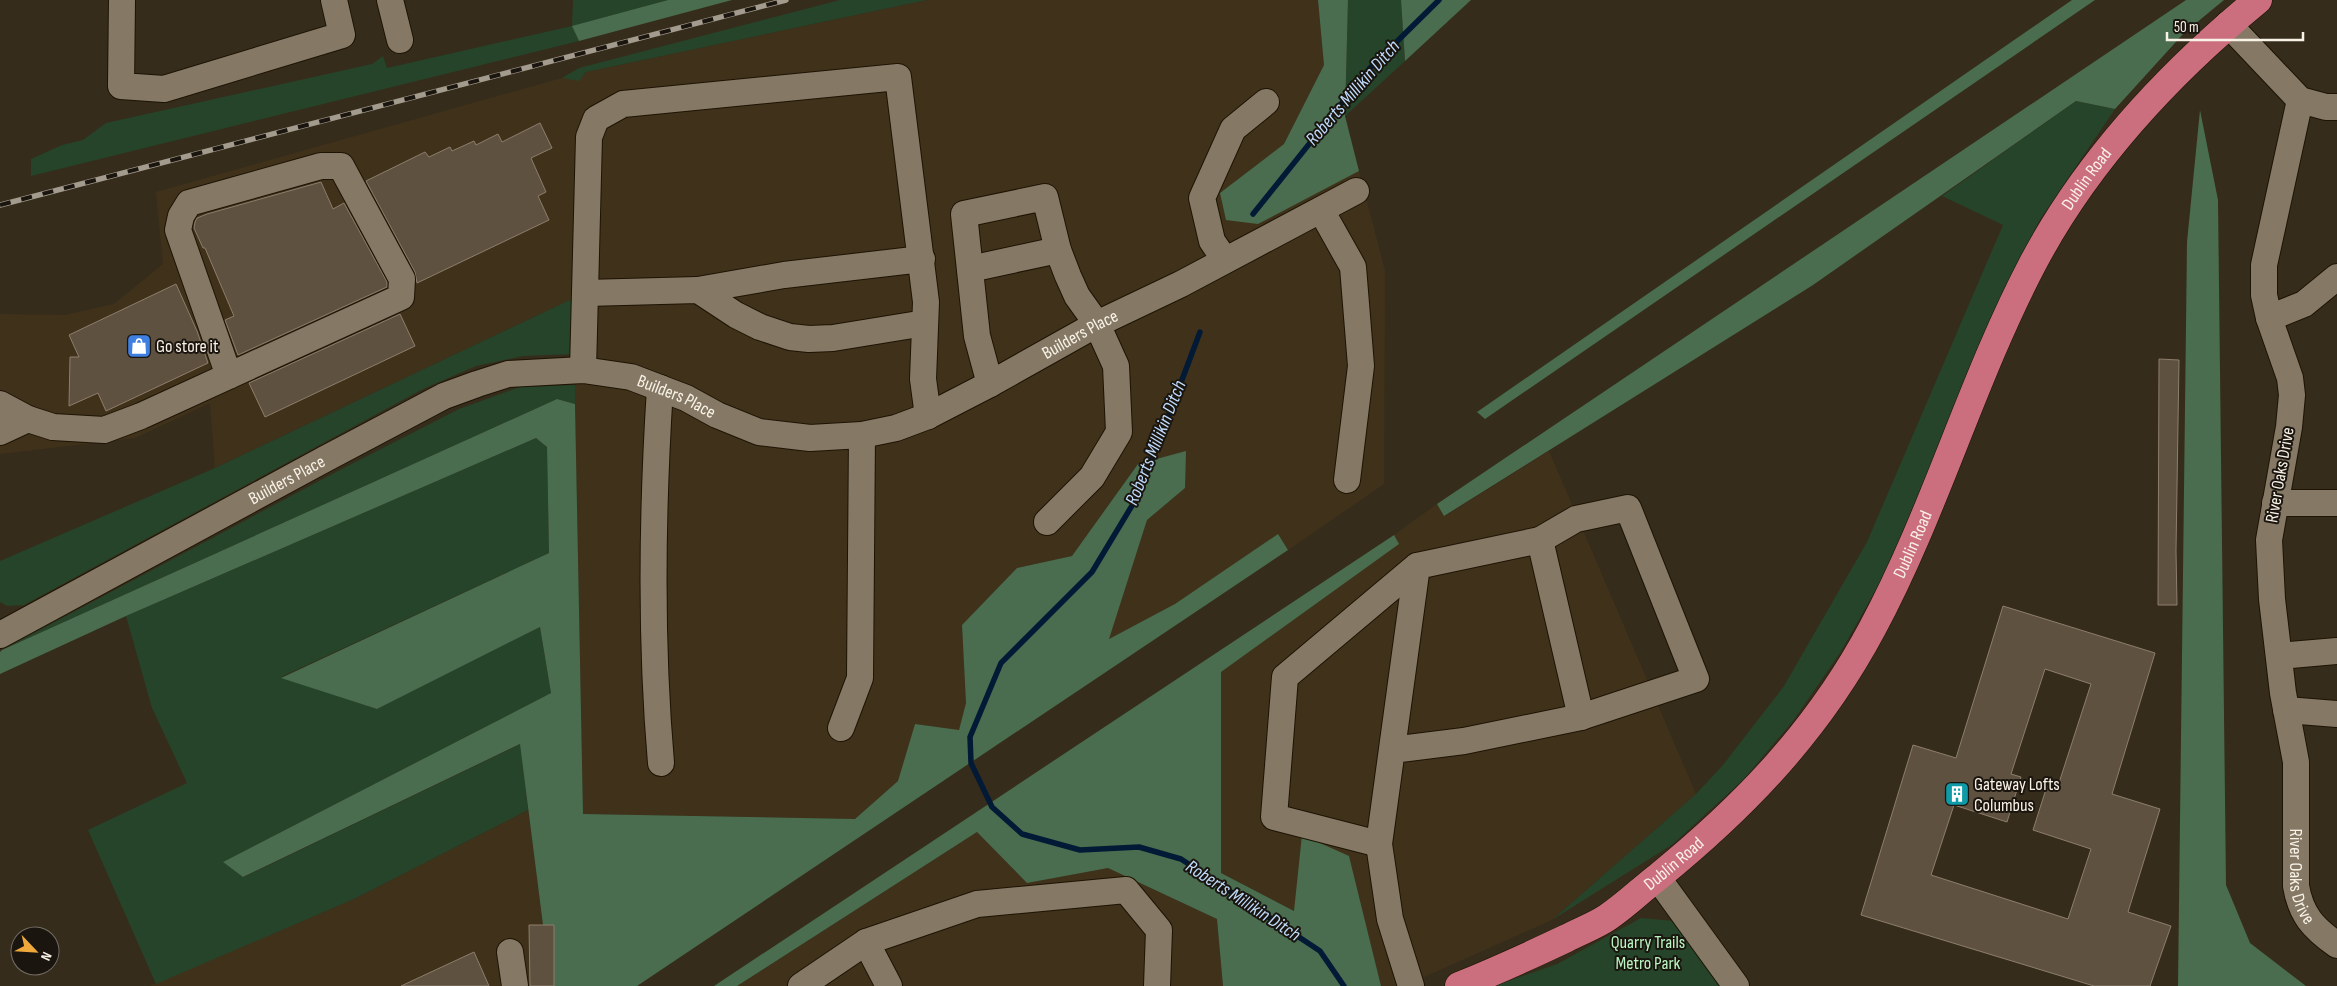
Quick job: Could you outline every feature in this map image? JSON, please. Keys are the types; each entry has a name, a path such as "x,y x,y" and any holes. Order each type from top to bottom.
{"main road":[{"name":"Dublin Road","path":"1459,986 1516,963 1607,918 1709,835 1768,777 1820,713 1872,630 1910,549 2016,296 2051,230 2090,171 2144,104 2174,73 2228,24 2258,0"}],"street":[{"path":"122,0 121,86 164,89 342,35 334,0"},
{"path":"390,0 400,40"},
{"path":"2228,24 2300,100 2326,107 2337,107"},
{"path":"583,370 589,137 596,119 623,104 898,77 926,302 923,379 928,416"},
{"name":"River Oaks Drive","path":"2300,100 2264,265 2264,294 2269,318 2290,378 2292,394 2289,427 2269,540 2272,599 2286,710 2296,762 2296,886 2299,904 2315,928 2337,945"},
{"path":"1225,260 1212,241 1202,198 1233,129 1266,102"},
{"path":"0,404 28,419 53,427 104,430 141,416 229,376 401,296 402,279 341,166 321,166 189,203 182,216 178,230 229,376"},
{"name":"Builders Place","path":"0,635 444,396 508,374 583,370 631,377 686,398 716,415 759,432 810,438 862,435 896,428 928,416 990,384 1097,324 1225,260 1356,191"},
{"path":"990,384 977,336 964,214 1044,197 1058,250 1077,296 1097,324 1116,366 1119,432 1092,477 1047,522"},
{"path":"1321,210 1353,267 1361,366 1347,480"},
{"path":"970,269 1058,250"},
{"path":"586,293 698,290 784,275 922,260"},
{"path":"2269,318 2304,304 2337,277"},
{"path":"698,290 736,316 760,328 790,337 809,339 832,338 925,323"},
{"path":"660,388 654,486 652,588 655,692 661,763"},
{"path":"0,432 28,419"},
{"path":"841,728 860,678 862,435"},
{"path":"2275,503 2337,503"},
{"path":"1379,844 1274,817 1285,677 1417,566 1540,540 1576,519 1628,508 1696,679 1581,717 1464,742 1392,750"},
{"path":"1540,540 1581,717"},
{"path":"1411,986 1390,919 1379,844 1417,566"},
{"path":"2279,656 2337,651"},
{"path":"2286,710 2337,714"},
{"path":"1657,877 1736,986"},
{"path":"801,986 866,942 977,904 1126,890 1159,930 1157,986"},
{"path":"866,942 890,986"},
{"path":"510,952 515,986"}],"shaded area":[{"path":"927,0 1318,0 1324,65 1284,144 1220,193 1258,224 1359,171 1385,271 1384,484 1288,550 1278,534 1175,605 1108,639 1147,520 1185,488 1138,464 1072,556 1017,568 962,625 966,703 959,730 915,724 898,781 855,819 583,814 575,404 576,297 215,468 210,403 135,438 0,454 0,314 65,315 114,304 163,264 156,192 562,78 579,80 586,72"},
{"path":"1549,451 1696,794 1552,920 1404,986 1381,986 1349,856 1295,911 1221,873 1221,671 1398,544 1394,535 1437,504 1445,516"},
{"path":"528,810 543,925 554,925 554,986 149,986 354,899"},
{"path":"977,832 1027,883 1108,868 1217,919 1223,986 737,986"}],"green space":[{"path":"573,0 668,0 573,26 579,41 31,176 31,159 62,145 83,140 106,123 372,64 383,56 387,68 572,26"},
{"path":"668,0 732,0 579,41 572,26"},
{"path":"840,0 927,0 586,72 579,81 562,78 579,68"},
{"path":"1318,0 1348,0 1345,116 1359,171 1258,224 1226,220 1220,193 1284,144 1324,65"},
{"path":"1348,0 1401,0 1405,61 1345,116"},
{"path":"1401,0 1471,0 1405,61"},
{"path":"2072,0 2095,0 1485,419 1477,412"},
{"path":"2186,0 2224,0 2184,33 2115,109 2076,101 1813,285 1444,516 1437,504"},
{"path":"2076,101 2115,109 2039,221 2009,281 1883,577 1840,653 1793,721 1743,780 1673,844 1552,920 1696,794 1723,765 1784,686 1867,542 2003,225 1942,196"},
{"path":"2200,110 2218,200 2226,885 2250,943 2306,986 2178,986 2187,242"},
{"path":"576,297 576,354 523,356 476,366 423,389 24,605 7,606 0,602 0,561 215,468"},
{"path":"575,385 575,404 557,399 2,650 336,472 459,409 520,387"},
{"path":"557,399 575,404 583,814 855,819 898,781 915,724 959,730 966,703 962,625 1017,568 1072,556 1138,464 1186,451 1185,488 1147,520 1109,639 1175,604 1278,534 1288,550 637,986 554,986 554,925 543,925 520,744 243,877 223,862 551,693 540,627 377,709 281,678 549,553 547,447 536,438 126,616 0,674 0,652 2,650"},
{"path":"536,438 547,447 549,553 281,677 377,709 540,627 551,693 223,862 244,877 521,744 528,810 354,899 156,984 88,830 187,783 152,708 126,616"},
{"path":"1394,535 1399,544 1221,672 1221,873 1294,911 1302,835 1349,856 1381,986 1223,986 1217,919 1108,868 1027,883 977,832 737,986 714,986"},
{"name":"Quarry Trails Metro Park","path":"1641,918 1674,921 1727,986 1494,986 1557,964"}],"building":[{"path":"540,123 552,148 531,158 546,192 538,196 549,220 417,283 415,272 366,181 425,152 429,157 450,147 452,151 474,141 476,145 498,134 502,142"},
{"path":"321,182 333,209 344,203 387,282 387,287 238,355 225,320 234,316 205,248 203,248 194,228 195,222 197,218 207,214"},
{"name":"Go store it","path":"176,284 197,331 208,363 106,411 98,393 69,406 70,357 79,357 69,335"},
{"path":"400,314 415,346 265,417 249,383"},
{"path":"2159,359 2179,360 2177,605 2158,605"},
{"name":"Gateway Lofts Columbus","path":"2003,606 2155,653 2112,794 2160,809 2128,912 2171,926 2150,986 2094,986 1861,915 1913,745 1956,758","holes":["2045,669 2091,684 2057,789 2047,786 2033,830 2091,849 2068,919 1931,875 1954,805 2007,822 2021,777 2011,774"]},
{"path":"529,925 554,925 554,986 530,986"},
{"path":"474,952 489,986 401,986"}],"waterway":[{"name":"Roberts Millikin Ditch","path":"1253,214 1370,68 1439,0"},
{"name":"Roberts Millikin Ditch","path":"1200,332 1139,494 1092,572 1001,663 970,737 971,763 992,807 1022,834 1080,850 1139,847 1181,859 1320,951 1344,986"}],"railway":[{"path":"0,205 786,0"}],"place":[{"name":"Go store it","path":"139,346"},
{"name":"Gateway Lofts Columbus","path":"1957,794"}]}
